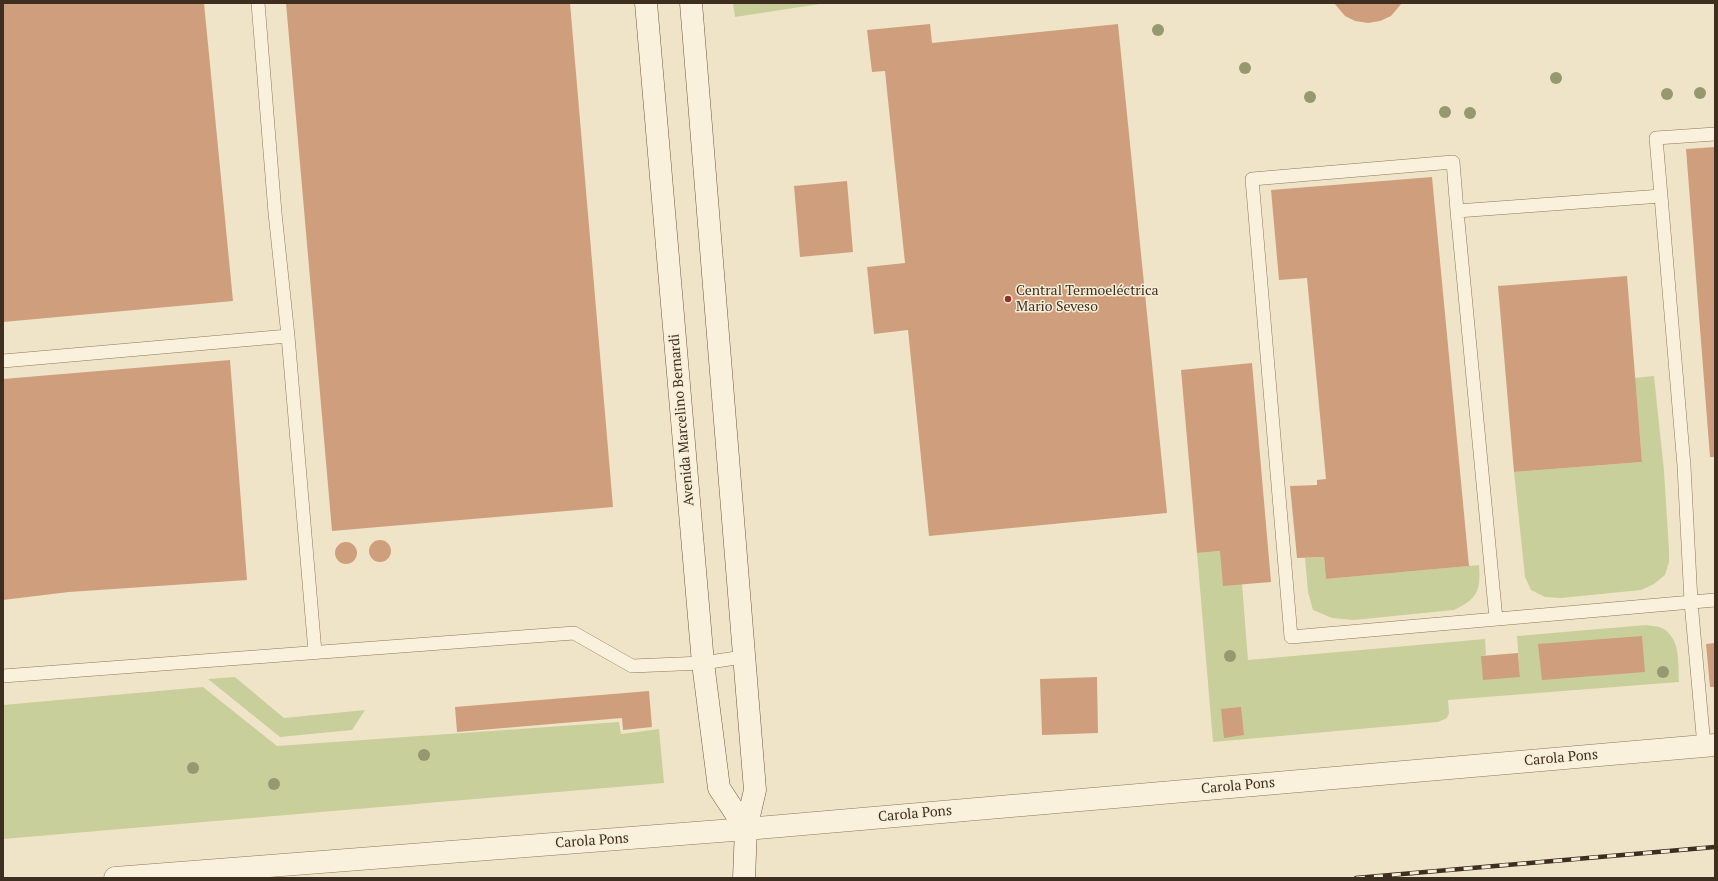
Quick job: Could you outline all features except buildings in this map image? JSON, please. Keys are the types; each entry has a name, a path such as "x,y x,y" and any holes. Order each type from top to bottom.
{"main road":[{"name":"Avenida Marcelino Bernardi","path":"646,3 703,662 719,788 746,829"},
{"path":"691,3 754,790 746,829 744,878"},
{"name":"Carola Pons","path":"115,878 746,829 1710,745"}],"lane":[{"path":"258,3 275,214 288,336 316,652"},
{"path":"1710,745 1691,602 1684,466 1656,138 1715,134"},
{"path":"1496,619 1453,162 1252,179 1291,637 1715,600"},
{"path":"1458,211 1661,196"},
{"path":"3,360 288,336"},
{"path":"3,676 574,633 632,666 703,662 743,657"}],"green space":[{"path":"733,3 820,3 820,4 735,17"},
{"path":"1654,376 1664,471 1669,550 1669,562 1665,575 1654,584 1641,590 1561,598 1545,597 1531,590 1525,577 1514,472 1642,462 1635,378"},
{"path":"1220,551 1242,584 1248,660 1485,639 1486,655 1481,656 1520,677 1517,636 1646,625 1662,628 1673,638 1678,659 1679,682 1448,700 1449,713 1447,718 1438,722 1213,742 1197,553"},
{"path":"1324,557 1326,579 1479,565 1478,588 1473,598 1454,610 1354,620 1332,618 1313,610 1308,592 1305,558"},
{"path":"235,677 284,718 365,710 352,730 280,737 208,679"},
{"path":"203,687 277,746 619,722 621,734 659,729 664,783 3,839 3,705"}],"railway":[{"path":"1356,878 1715,847"}],"place":[{"name":"Central Termoeléctrica Mario Seveso","path":"1008,299"}]}
